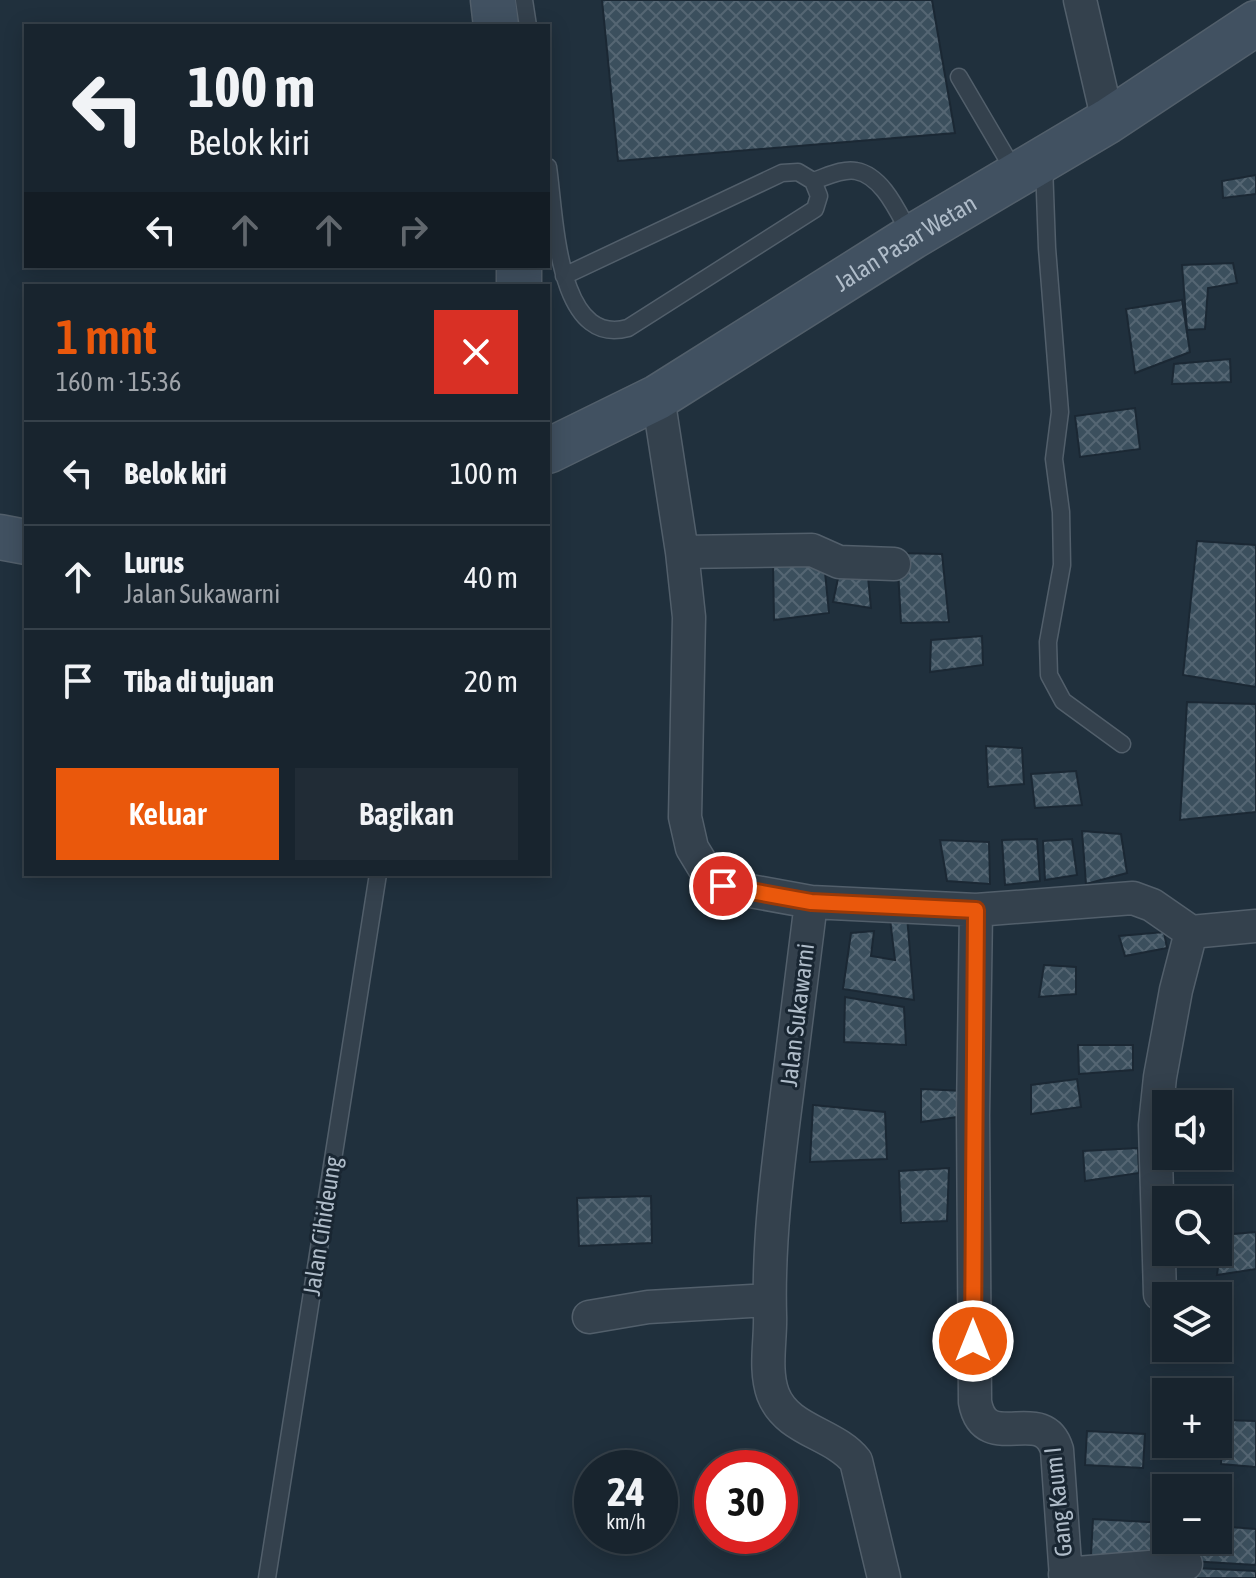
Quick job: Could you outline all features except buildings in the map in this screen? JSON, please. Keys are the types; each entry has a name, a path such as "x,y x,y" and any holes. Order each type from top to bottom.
{"main road":[{"path":"493,0 496,24"},
{"name":"Jalan Pasar Wetan","path":"550,450 658,397 912,237 1108,121 1253,16"},
{"path":"0,537 24,542"}],"street":[{"path":"1080,0 1108,121"},
{"path":"658,397 689,617 685,817 692,848 706,871 723,886 811,902 976,910 1133,898 1152,905 1191,932 1256,926"},
{"path":"682,552 812,550 839,562 894,564"},
{"name":"Jalan Sukawarni","path":"811,902 776,1182 768,1364 773,1394 786,1414 845,1448 856,1461 884,1578"},
{"name":"Gang Kaum I","path":"976,910 973,1115 975,1402 977,1415 984,1424 1038,1429 1048,1432 1054,1440 1066,1576"},
{"path":"1160,1282 1155,1125 1160,1077 1176,990 1191,932"},
{"path":"589,1317 648,1307 769,1300"},
{"path":"1066,1576 1186,1564"}],"lane":[{"path":"524,0 528,24"},
{"path":"959,77 1030,168 1047,248 1060,412 1054,459 1061,512 1062,565 1048,642 1049,675 1063,701 1122,744"},
{"path":"813,181 855,170 871,176 883,189 912,237"},
{"path":"550,181 564,276 570,296 593,325 616,331 628,328 815,209 819,196 813,181 798,172 782,173 564,276"},
{"name":"Jalan Cihideung","path":"267,1578 378,876"}],"route":[{"path":"723,886 811,902 976,910 973,1341"}]}
